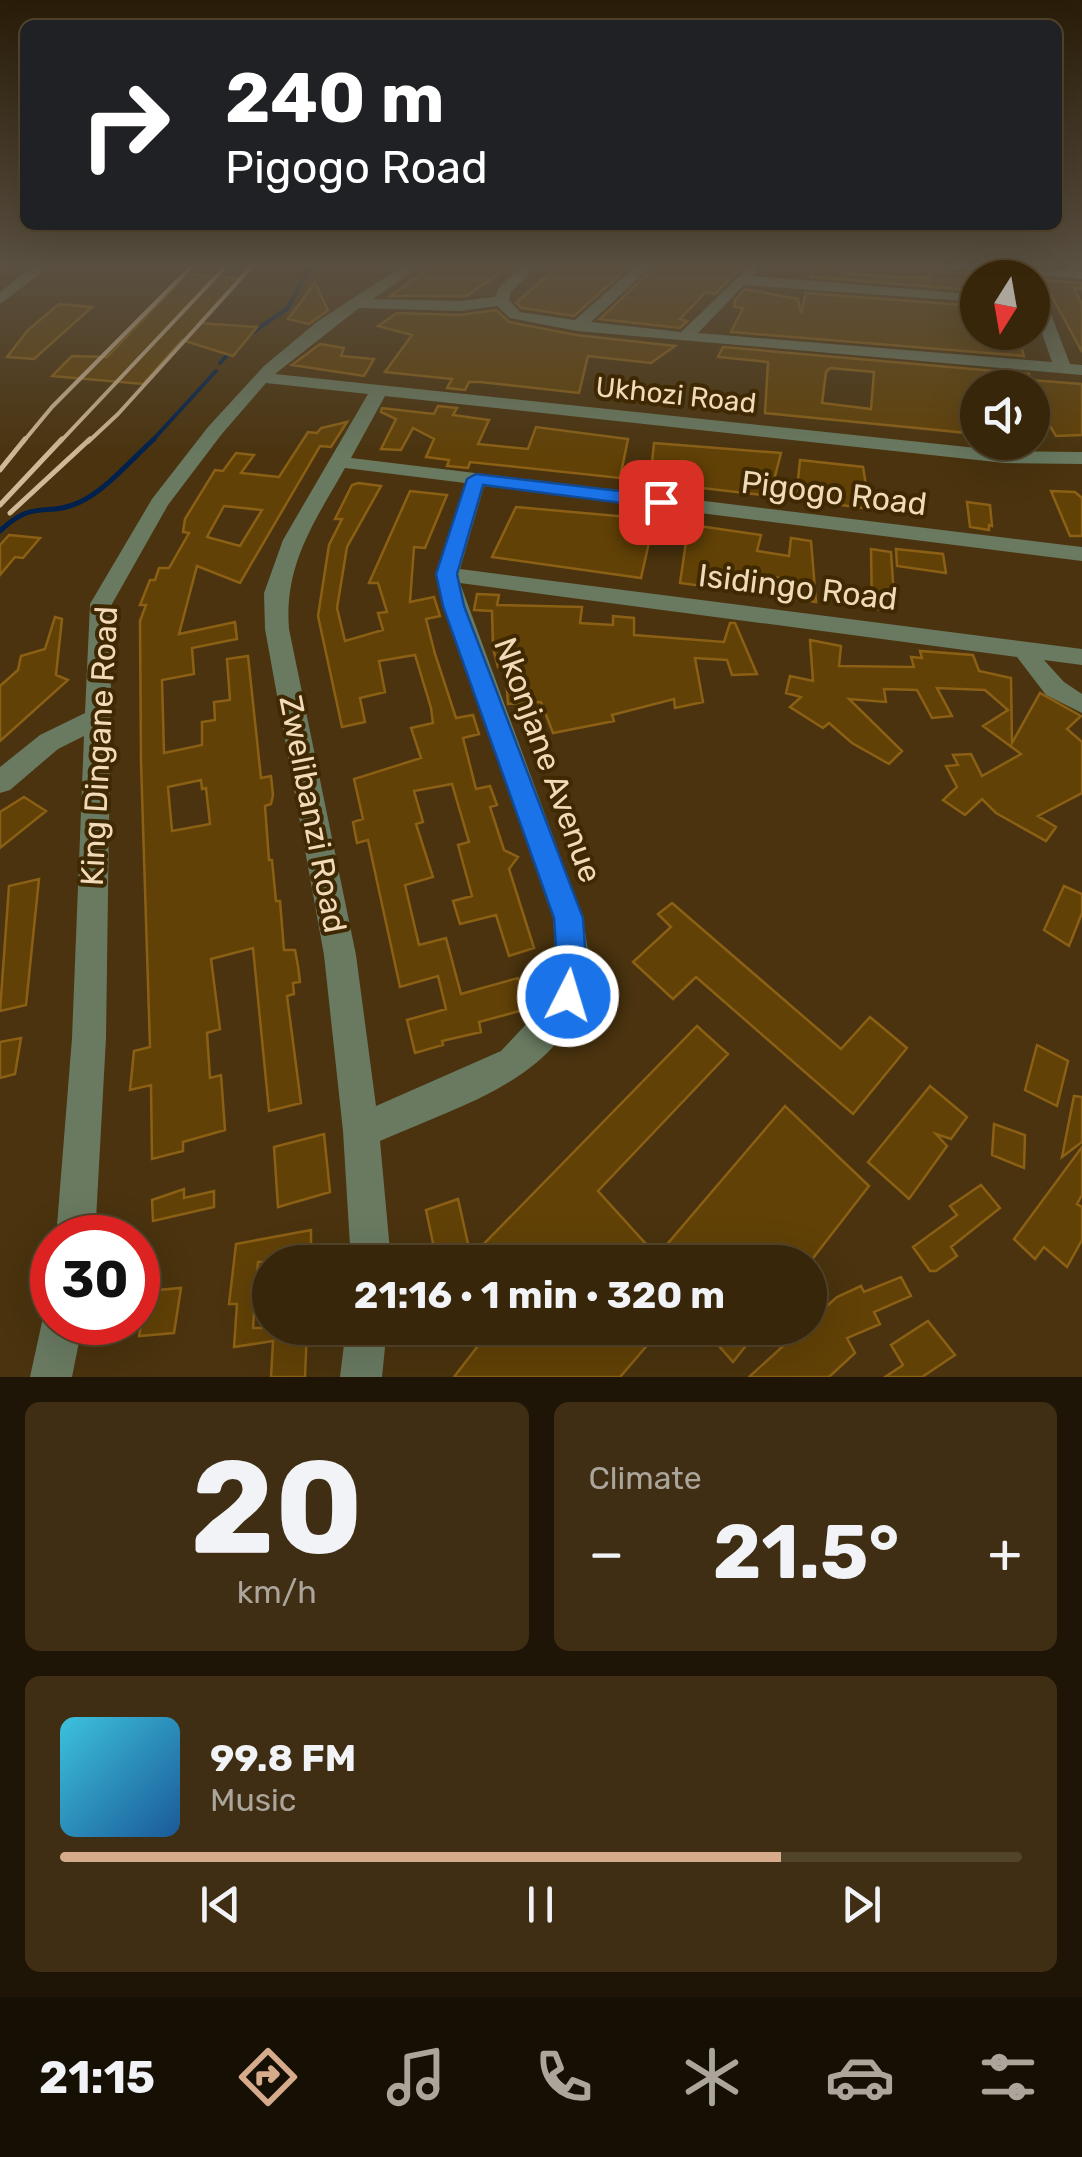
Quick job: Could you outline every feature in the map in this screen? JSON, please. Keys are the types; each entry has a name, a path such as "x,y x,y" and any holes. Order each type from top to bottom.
{"street":[{"name":"King Dingane Road","path":"77,1215 89,1038 101,604 113,575 212,437 264,378 322,328"},
{"path":"599,328 1082,370"},
{"path":"685,337 693,328"},
{"path":"1050,331 1063,369"},
{"name":"Ukhozi Road","path":"264,378 1005,458 1082,458"},
{"name":"Zwelibanzi Road","path":"370,1245 340,955 277,629 275,593 294,540 379,390"},
{"name":"Pigogo Road","path":"340,462 1082,554"},
{"path":"446,574 476,479"},
{"name":"Nkonjane Avenue","path":"361,1132 513,1063 561,1010 572,976 568,918 454,606 446,574"},
{"name":"Isidingo Road","path":"446,574 1082,657"},
{"path":"1024,650 1053,689 1082,704"},
{"path":"0,782 49,742 96,719"},
{"path":"51,1377 58,1345"},
{"path":"361,1377 366,1345"}],"building":[{"path":"68,328 34,359 7,357 28,330"},
{"path":"135,328 256,328 233,356 182,340 143,384 52,376 72,356 107,357"},
{"path":"387,328 541,328 675,346 651,363 588,356 579,393 480,382 469,382 465,390 447,388 452,379 385,372 412,335"},
{"path":"733,328 960,328 960,350 1022,350 1024,356 731,332"},
{"path":"1069,328 1082,328 1082,352"},
{"path":"320,344 344,348 341,356 374,359 364,376 292,365"},
{"path":"723,347 984,370 960,370 960,432 765,413 768,362 718,357","holes":["830,368 874,372 871,409 822,403 826,372"]},
{"path":"1050,381 1082,384 1082,435 1056,436 1050,426"},
{"path":"438,406 457,408 453,415 489,420 478,444 528,449 536,427 628,439 620,478 470,462 468,468 447,466 449,460 426,457 434,439 413,428 401,450 381,449 396,419 381,412 382,408 434,414"},
{"path":"347,422 331,447 320,446 240,583 197,566 179,634 235,622 237,639 192,648 194,674 162,680 164,753 202,745 202,722 215,720 214,702 230,700 227,659 248,656 261,778 271,776 273,795 271,804 265,806 269,860 276,901 280,901 284,950 295,950 300,982 293,983 294,994 287,996 301,1103 269,1111 253,948 211,959 220,1029 207,1033 210,1078 221,1075 225,1130 183,1142 183,1151 152,1159 151,1085 130,1090 134,1051 150,1047 141,762 140,621 146,605 140,605 150,580 155,580 159,568 169,568 189,533 183,532 185,519 215,470 223,471 236,453 254,455 241,473 279,477 308,432 317,433 321,428","holes":["224,506 262,510 240,546 207,537","201,780 202,789 206,788 210,824 172,831 168,787"]},
{"path":"654,443 781,453 770,496 650,482"},
{"path":"800,460 863,467 870,509 796,499"},
{"path":"352,485 381,486 347,547 337,608 345,641 383,630 378,613 387,612 378,583 369,583 410,491 447,495 425,548 414,547 410,602 434,597 440,616 426,619 435,654 456,718 473,715 479,734 463,738 476,789 490,786 497,805 490,807 504,850 518,857 509,869 534,948 509,956 496,915 460,924 453,901 472,896 458,845 469,842 452,784 414,791 423,822 416,824 433,877 405,885 419,945 446,938 461,994 518,978 527,1009 479,1022 481,1032 442,1041 443,1045 415,1053 407,1020 446,1009 438,976 400,987 368,840 357,843 353,822 363,819 354,779 421,758 411,728 433,723 431,708 415,655 379,661 385,692 360,698 365,722 342,727 318,616 329,545 342,519 335,519"},
{"path":"1051,491 1075,492 1082,498 1082,536 1070,536"},
{"path":"967,502 990,505 989,530 970,527"},
{"path":"516,507 651,519 761,535 757,551 789,556 791,538 811,541 816,602 788,598 789,579 756,575 756,593 680,583 686,542 650,538 641,578 492,557"},
{"path":"9,535 40,538 23,558 15,557 0,575 0,545"},
{"path":"871,549 891,552 895,611 872,609"},
{"path":"896,549 943,554 946,573 897,566"},
{"path":"477,594 499,595 497,605 582,607 580,623 613,625 613,616 634,618 634,635 724,642 730,623 735,623 757,674 732,675 727,660 695,658 703,702 675,708 674,699 612,715 614,721 553,733 541,702 508,704 505,666 498,667 493,648 492,611 474,610"},
{"path":"55,617 62,619 56,675 68,680 0,741 0,686 18,670 21,656 45,649"},
{"path":"810,640 841,646 839,666 914,667 911,657 922,658 920,651 973,655 979,671 1011,678 1012,743 1040,693 1081,716 1067,729 1082,742 1082,793 1038,816 1056,827 1046,841 996,813 982,799 965,815 943,800 957,787 946,766 958,765 953,755 971,754 982,776 1021,754 983,726 1008,710 985,690 937,688 952,716 932,718 917,690 884,689 886,702 849,699 902,751 889,764 852,743 829,723 823,728 790,707 801,697 786,693 790,676 813,681"},
{"path":"24,797 46,811 0,848 0,812"},
{"path":"39,879 26,1005 0,1011 9,886"},
{"path":"1064,886 1082,894 1082,913 1069,946 1044,930"},
{"path":"672,903 841,1049 870,1017 907,1048 853,1114 696,977 673,999 633,962 671,927 658,914"},
{"path":"697,1026 728,1054 598,1191 647,1245 483,1245"},
{"path":"21,1038 15,1074 0,1078 0,1042"},
{"path":"1037,1045 1068,1061 1057,1106 1025,1090"},
{"path":"930,1086 967,1117 951,1139 936,1134 947,1146 909,1199 868,1162"},
{"path":"1074,1096 1082,1097 1082,1142 1062,1157"},
{"path":"785,1106 869,1186 823,1245 666,1245"},
{"path":"994,1124 1025,1135 1024,1168 992,1155"},
{"path":"324,1134 330,1192 278,1207 274,1147"},
{"path":"1082,1147 1082,1195 1077,1204 1082,1207 1082,1240 1067,1267 1044,1247 1035,1259 1014,1239"},
{"path":"981,1185 1000,1208 951,1247 957,1256 930,1271 913,1247 957,1215 950,1206"},
{"path":"184,1189 184,1198 214,1191 214,1207 160,1219 160,1215 153,1215 152,1200"},
{"path":"458,1199 468,1245 433,1245 426,1210"},
{"path":"311,1230 311,1245 252,1245 252,1344 234,1347 237,1304 229,1304 236,1244"},
{"path":"901,1277 911,1296 874,1312 880,1324 847,1338 855,1353 829,1377 749,1377 784,1345 827,1345 827,1306 861,1286 864,1292"},
{"path":"181,1288 174,1333 160,1334 160,1290"},
{"path":"928,1321 955,1355 922,1377 885,1377 903,1365 891,1345"},
{"path":"273,1345 306,1345 305,1377 271,1377"},
{"path":"479,1345 647,1345 620,1377 454,1377"},
{"path":"718,1345 746,1345 733,1362"}],"waterway":[{"path":"246,337 259,328"},
{"path":"220,363 233,349"},
{"path":"152,441 216,371"},
{"path":"0,531 22,515 80,502 109,482 152,441"}],"railway":[{"path":"23,442 130,328"},
{"path":"60,442 167,328"},
{"path":"88,442 196,328"},
{"path":"0,470 25,439"},
{"path":"0,505 62,439"},
{"path":"10,513 90,439"}],"route":[{"path":"568,996 572,976 568,918 454,606 446,574 476,479 661,502"}]}
